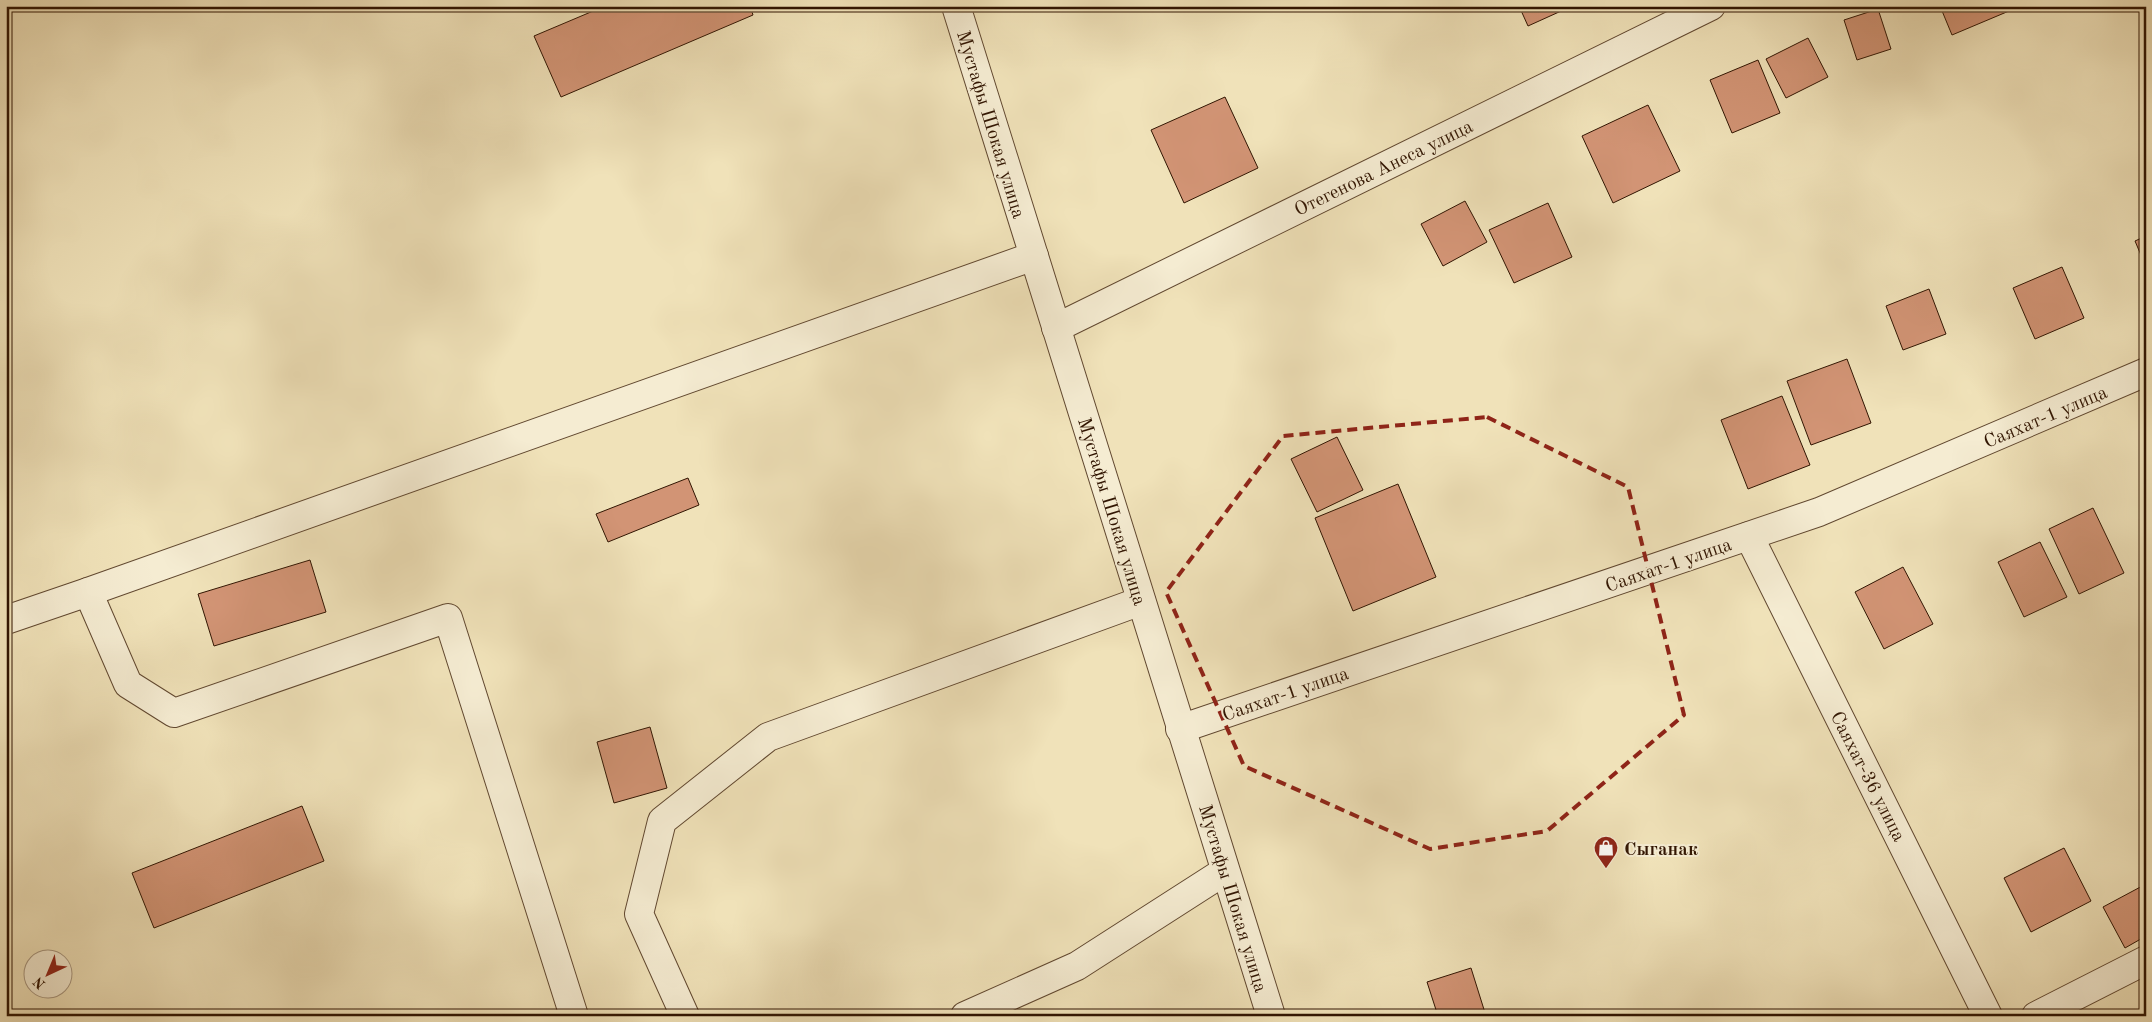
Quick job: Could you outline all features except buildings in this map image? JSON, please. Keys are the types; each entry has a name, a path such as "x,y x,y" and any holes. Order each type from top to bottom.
{"street":[{"name":"Мустафы Шокая улица","path":"956,6 1271,1016"},
{"name":"Отегенова Анеса улица","path":"1056,328 1711,6"},
{"path":"6,620 1034,256"},
{"name":"Саяхат-1 улица","path":"1180,728 1819,512 2146,372"},
{"name":"Саяхат-36 улица","path":"1749,536 1988,1016"},
{"path":"88,592 128,684 174,713 448,618 574,1016"},
{"path":"685,1016 639,914 662,821 768,737 1141,601"},
{"path":"965,1016 1077,966 1225,871"},
{"path":"2036,1016 2146,960"}],"highlighted area":[{"path":"1487,417 1628,487 1684,715 1547,831 1430,849 1244,766 1166,592 1283,436"}],"place":[{"name":"Сыганак","path":"1606,869"}]}
